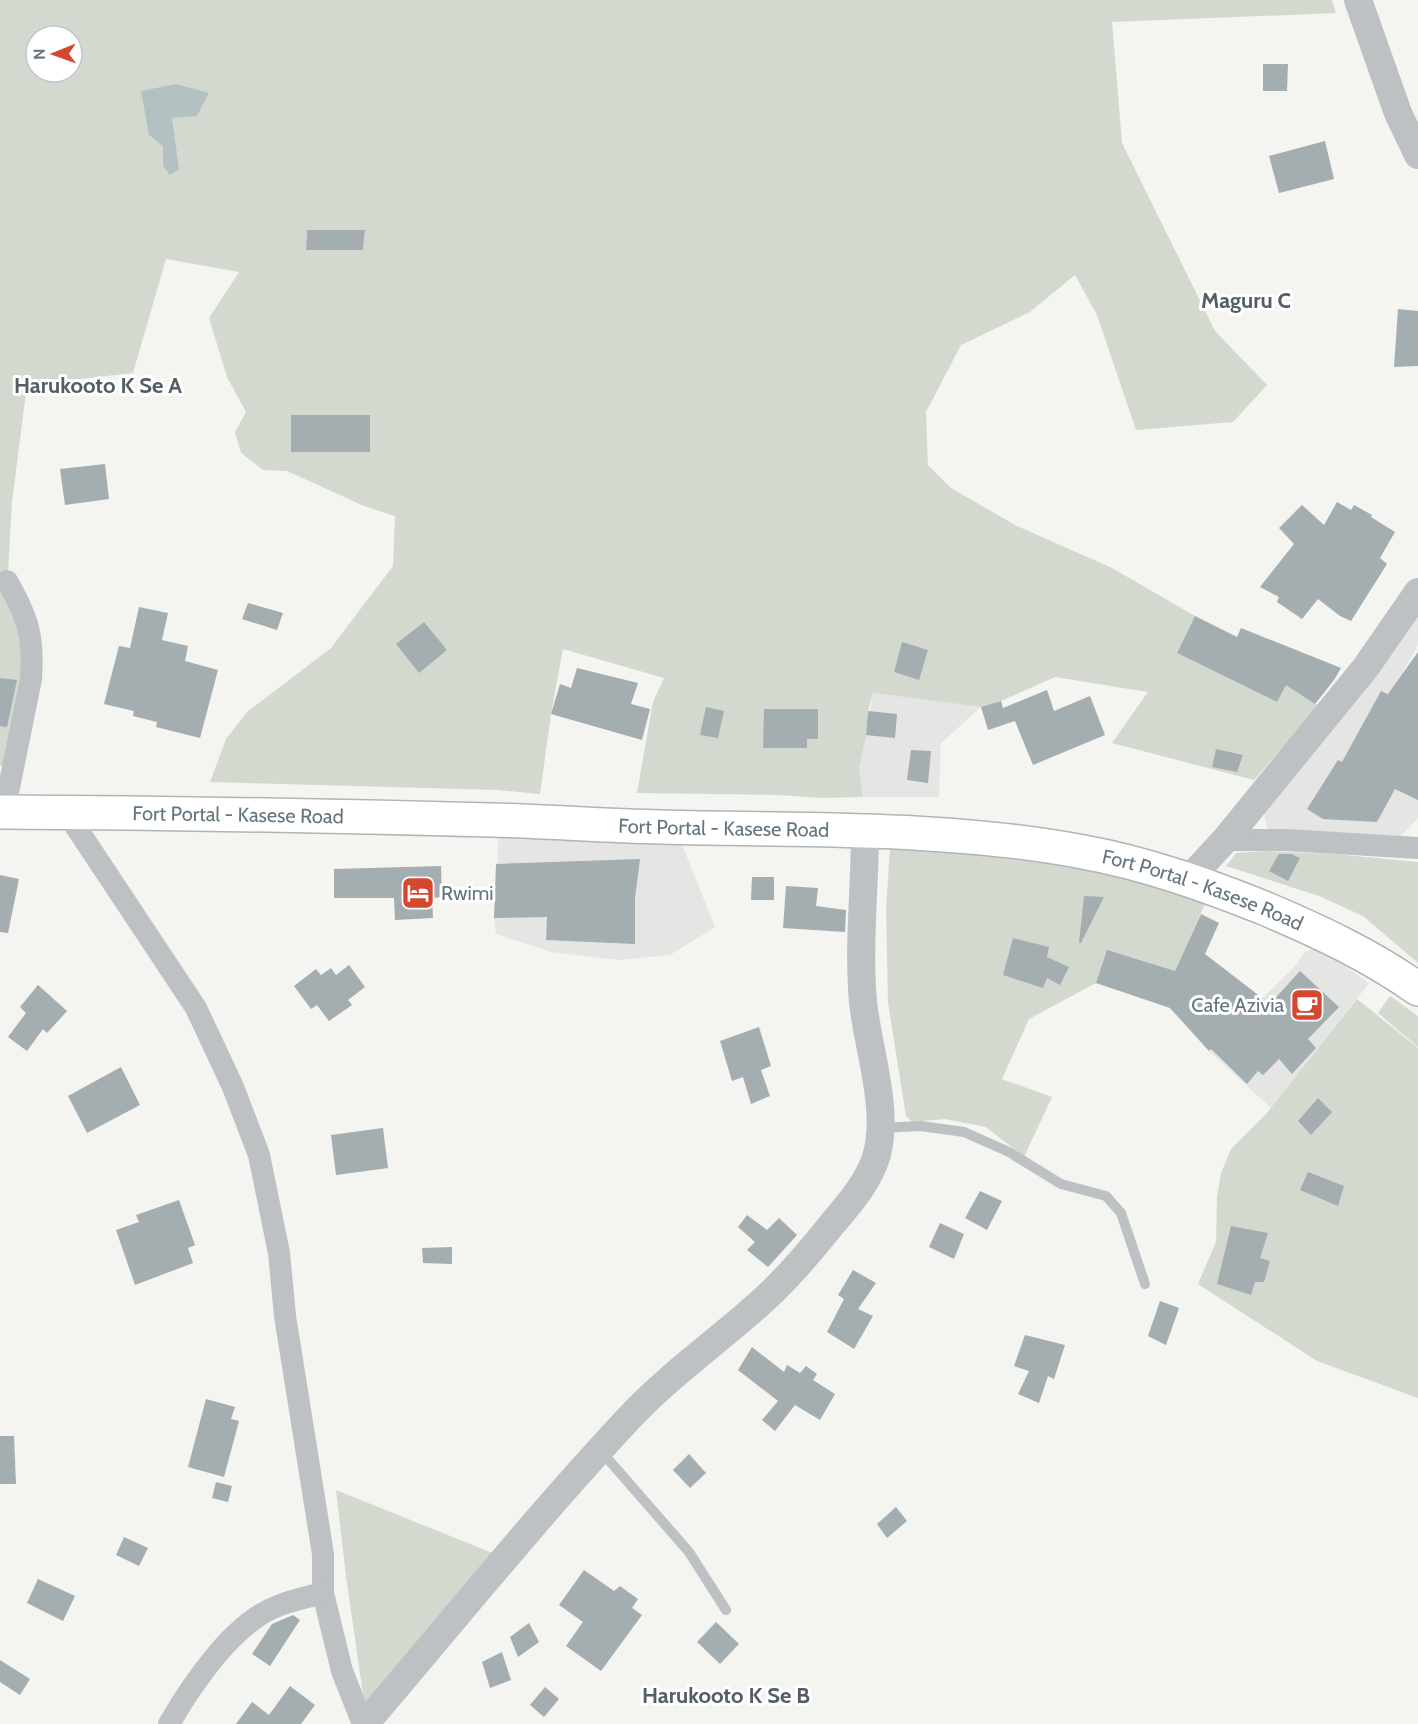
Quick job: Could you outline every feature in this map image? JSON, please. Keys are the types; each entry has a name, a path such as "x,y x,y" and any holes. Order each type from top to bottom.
{"highway":[{"name":"Fort Portal - Kasese Road","path":"2,812 865,831 979,837 1032,843 1136,863 1188,880 1321,932 1394,972 1418,989"}],"street":[{"path":"1358,0 1398,113 1418,154"},
{"path":"2,812 31,679 32,663 29,630 24,611 7,581"},
{"path":"1188,880 1225,840 1366,667 1418,592"},
{"path":"66,812 196,1008 233,1087 259,1155 279,1253 285,1316 323,1554 322,1593 342,1671 364,1724 600,1449 672,1375 752,1310 794,1271 846,1208 870,1172 877,1153 881,1128 863,1000 862,919 865,831"},
{"path":"1225,840 1287,840 1418,848"},
{"path":"169,1724 229,1639 276,1606 322,1593"}],"lane":[{"path":"881,1128 921,1126 964,1132 1009,1152 1061,1184 1106,1196 1120,1213 1145,1284"},
{"path":"600,1449 689,1552 726,1610"}],"shaded area":[{"path":"0,0 1332,0 1336,13 1112,22 1122,143 1215,331 1267,385 1233,422 1136,430 1097,315 1075,275 1030,312 961,345 926,412 928,465 951,488 1015,525 1112,568 1195,616 1177,653 1277,702 1297,662 1308,699 1319,706 1254,780 1112,743 1148,692 1055,677 1001,701 981,707 873,693 859,769 863,797 637,793 653,702 664,678 563,649 540,794 498,790 210,782 226,739 247,712 331,648 393,566 395,516 364,506 287,471 263,470 241,453 235,432 246,412 227,377 209,318 239,272 166,259 133,373 27,385 12,502 8,572 24,591 18,767 0,766","holes":["307,230 365,230 363,250 306,250"]},
{"path":"176,84 209,93 197,116 172,118 179,169 170,175 163,166 163,146 149,135 141,91"},
{"path":"1418,613 1418,645 1398,681 1417,703 1381,691 1418,723 1418,818 1401,836 1268,830 1264,814"},
{"path":"873,693 981,707 941,743 939,797 863,797 859,769"},
{"path":"499,829 677,832 715,927 670,955 618,960 551,952 496,934 494,918"},
{"path":"890,847 997,847 1209,895 1176,969 1167,1005 1096,983 1029,1019 1002,1079 1052,1097 1024,1157 986,1127 945,1119 912,1122 906,1116 888,1003 886,909"},
{"path":"1266,851 1334,854 1418,862 1418,963 1363,916 1319,896 1226,866 1236,853"},
{"path":"1314,949 1336,960 1369,983 1271,1108 1209,1051 1296,965 1304,953"},
{"path":"1390,996 1418,1016 1418,1047 1378,1013"},
{"path":"1357,999 1418,1048 1418,1398 1317,1361 1198,1284 1216,1242 1217,1197 1221,1173 1231,1149 1266,1114"},
{"path":"336,1490 500,1556 373,1700 364,1701"}],"building":[{"path":"1263,64 1288,64 1287,91 1263,91"},
{"path":"1325,141 1334,179 1279,193 1269,156"},
{"path":"307,230 365,230 363,250 306,250"},
{"path":"1398,309 1418,311 1418,366 1394,367"},
{"path":"291,415 370,415 370,452 291,452"},
{"path":"105,464 109,499 65,505 60,469"},
{"path":"1337,502 1351,510 1354,505 1395,532 1380,558 1387,564 1351,621 1340,616 1318,599 1302,619 1277,602 1279,597 1260,587 1294,544 1279,528 1302,505 1324,525"},
{"path":"248,603 283,613 277,630 242,619"},
{"path":"139,607 168,613 162,640 188,646 185,661 218,670 200,738 156,727 157,722 133,716 134,711 104,704 119,646 130,648"},
{"path":"1195,616 1237,637 1241,628 1341,668 1315,704 1286,685 1277,702 1177,653"},
{"path":"424,622 447,650 419,673 396,644"},
{"path":"902,642 928,650 919,680 894,672"},
{"path":"1418,652 1418,800 1395,789 1377,822 1323,819 1307,809 1338,760 1342,762 1381,691 1388,694"},
{"path":"577,668 638,683 631,704 650,709 642,740 551,714 560,684 571,688"},
{"path":"0,678 17,680 7,727 0,726"},
{"path":"1047,690 1054,711 1090,696 1105,735 1033,765 1015,721 988,730 981,707 1001,701 1003,708"},
{"path":"706,707 724,711 718,738 700,735"},
{"path":"764,709 818,709 818,739 807,739 807,748 763,748"},
{"path":"868,711 897,714 895,738 866,735"},
{"path":"1216,749 1243,755 1237,772 1212,767"},
{"path":"911,750 931,751 928,783 907,780"},
{"path":"1279,854 1291,854 1300,858 1288,881 1269,871"},
{"path":"640,859 635,898 635,944 546,940 547,917 494,918 496,864"},
{"path":"441,866 442,897 432,898 433,918 395,920 394,898 334,898 334,869"},
{"path":"0,875 19,879 8,933 0,932"},
{"path":"752,877 774,877 774,900 751,900"},
{"path":"786,886 818,888 816,906 846,910 845,932 783,928"},
{"path":"1084,896 1104,897 1079,943"},
{"path":"1201,914 1219,923 1205,954 1270,1004 1300,971 1339,1007 1308,1039 1316,1048 1292,1074 1279,1059 1263,1075 1258,1071 1247,1084 1211,1049 1209,1051 1170,1008 1096,983 1107,950 1175,971"},
{"path":"1013,938 1049,947 1047,957 1069,967 1060,985 1047,978 1043,988 1003,975"},
{"path":"349,965 365,987 348,1000 352,1005 329,1021 317,1005 311,1009 294,986 316,969 321,975 331,968 336,975"},
{"path":"38,985 67,1011 47,1033 43,1029 27,1051 8,1037 26,1013 20,1007"},
{"path":"759,1027 771,1066 761,1070 770,1096 751,1104 743,1077 732,1081 720,1041"},
{"path":"121,1067 140,1105 87,1133 68,1096"},
{"path":"1318,1098 1332,1112 1311,1135 1298,1121"},
{"path":"383,1128 388,1168 336,1175 331,1135"},
{"path":"1308,1172 1344,1186 1338,1206 1300,1190"},
{"path":"980,1191 1002,1201 987,1230 965,1218"},
{"path":"179,1200 195,1245 188,1248 193,1263 135,1285 116,1230 139,1222 136,1215"},
{"path":"747,1215 767,1230 779,1218 797,1235 768,1267 747,1250 755,1242 738,1227"},
{"path":"940,1223 964,1234 954,1259 929,1247"},
{"path":"1231,1226 1268,1233 1260,1258 1270,1261 1264,1282 1255,1282 1251,1295 1217,1284"},
{"path":"452,1247 452,1264 423,1263 422,1248"},
{"path":"853,1270 876,1283 858,1309 873,1316 854,1349 827,1332 844,1299 838,1295"},
{"path":"1160,1301 1179,1308 1166,1345 1148,1336"},
{"path":"1025,1335 1065,1345 1054,1379 1048,1376 1039,1403 1018,1394 1029,1371 1014,1366"},
{"path":"752,1347 784,1372 787,1365 800,1373 806,1366 817,1374 813,1380 835,1394 820,1420 795,1405 775,1431 762,1420 778,1401 738,1370"},
{"path":"206,1399 235,1407 231,1419 239,1421 224,1477 188,1467"},
{"path":"0,1436 14,1436 16,1484 0,1484"},
{"path":"689,1454 706,1473 690,1488 673,1470"},
{"path":"216,1482 232,1486 228,1502 212,1498"},
{"path":"896,1507 907,1521 887,1538 877,1524"},
{"path":"124,1537 148,1548 139,1566 116,1555"},
{"path":"584,1570 614,1591 620,1586 638,1599 632,1608 642,1615 601,1671 566,1646 583,1622 559,1605"},
{"path":"38,1579 75,1596 63,1621 27,1603"},
{"path":"293,1615 300,1620 270,1666 252,1654 272,1624"},
{"path":"716,1622 739,1644 720,1664 697,1642"},
{"path":"529,1623 539,1642 518,1657 510,1637"},
{"path":"502,1652 511,1680 490,1688 482,1662"},
{"path":"0,1660 30,1679 20,1695 0,1682"},
{"path":"290,1686 315,1705 301,1724 236,1724 252,1702 269,1715"},
{"path":"545,1687 559,1699 544,1717 530,1705"}],"place":[{"name":"Rwimi","path":"418,893"},
{"name":"Cafe Azivia","path":"1307,1005"}],"district":[{"name":"Maguru C","path":"1246,300"},
{"name":"Harukooto K Se A","path":"98,385"},
{"name":"Harukooto K Se B","path":"726,1695"}]}
